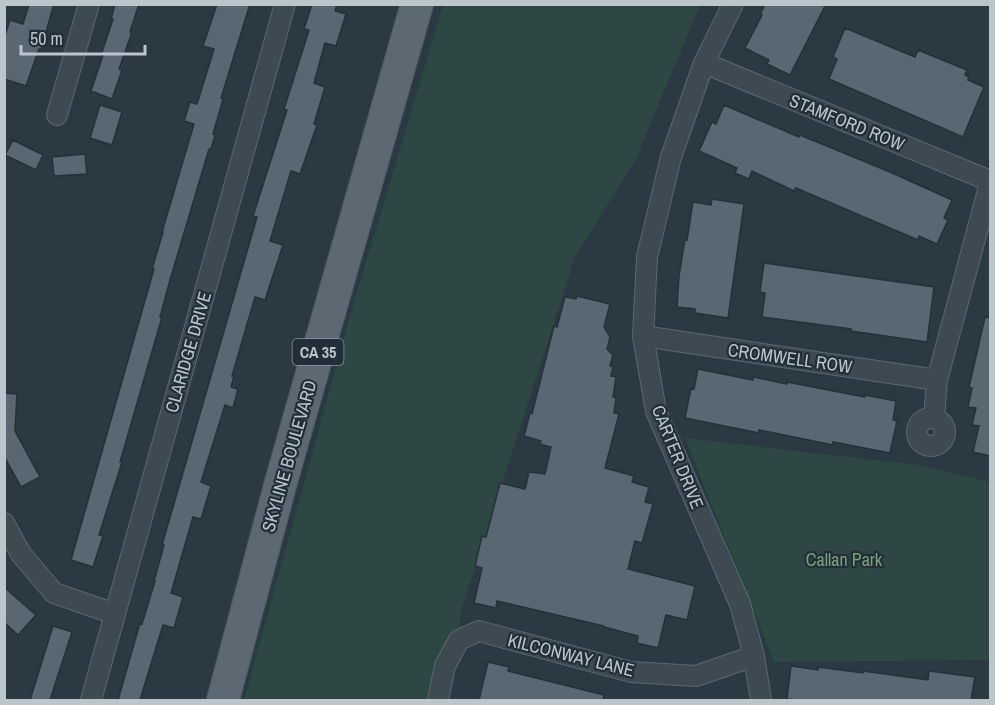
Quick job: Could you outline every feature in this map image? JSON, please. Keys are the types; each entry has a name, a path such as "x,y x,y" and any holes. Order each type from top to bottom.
{"main road":[{"name":"SKYLINE BOULEVARD","path":"223,700 284,470 417,4"}],"street":[{"path":"57,115 88,4"},
{"name":"CLARIDGE DRIVE","path":"91,700 285,4"},
{"name":"CARTER DRIVE","path":"733,4 704,63 671,157 647,257 643,336 657,411 740,604 754,656 761,700"},
{"name":"STAMFORD ROW","path":"704,63 990,182"},
{"path":"934,418 938,380 990,182"},
{"name":"CROMWELL ROW","path":"643,336 938,380"},
{"path":"4,523 21,554 54,593 115,614"},
{"name":"KILCONWAY LANE","path":"438,700 445,666 459,640 479,631 632,672 696,676 754,656"}],"green space":[{"path":"443,5 700,5 635,161 575,257 461,611 454,679 448,700 244,700 351,313"},
{"name":"Callan Park","path":"685,438 919,465 990,482 990,660 774,662"}],"building":[{"path":"29,4 54,4 41,50 39,49 26,86 4,79 4,39 10,20 23,24"},
{"path":"115,4 139,4 112,99 91,91 113,19 111,19"},
{"path":"217,4 250,4 221,98 223,99 211,149 209,149 170,280 160,317 162,317 120,462 122,462 99,535 103,536 93,567 71,560 194,124 184,121 190,102 197,104 214,49 203,46"},
{"path":"312,4 337,4 335,11 346,14 336,46 325,43 314,83 325,87 314,124 317,125 300,174 291,171 270,241 283,245 265,300 255,297 232,376 234,376 231,387 238,389 233,408 225,405 201,482 211,486 201,519 193,517 171,593 183,597 174,628 163,625 140,700 118,700 140,623 142,624 155,581 164,545 162,545 257,217 253,216 287,110 284,109 309,30 304,29"},
{"path":"765,4 826,4 790,75 767,64 769,60 745,48 762,15 760,15"},
{"path":"845,28 915,57 918,50 967,70 965,75 969,77 968,80 984,87 963,137 829,79 837,59 833,57"},
{"path":"100,105 122,112 112,145 90,138"},
{"path":"724,105 890,172 952,200 944,218 948,220 937,244 919,236 918,240 796,188 794,191 752,171 749,179 735,173 737,168 699,151 712,122 716,124"},
{"path":"13,140 43,155 36,170 5,155"},
{"path":"85,154 87,174 54,176 52,157"},
{"path":"712,199 744,204 728,318 695,313 695,309 677,307 679,276 693,202 711,205"},
{"path":"764,263 934,287 927,342 762,317 765,293 760,292"},
{"path":"577,296 610,304 604,327 610,337 607,349 613,355 610,366 613,367 611,376 616,377 613,397 616,398 614,413 619,414 605,468 634,476 632,482 649,487 645,502 653,504 642,543 635,541 628,569 695,586 687,620 666,615 658,648 637,643 638,636 604,626 497,601 496,608 474,603 482,568 475,566 482,536 486,537 500,483 525,489 529,472 545,474 551,447 524,436 530,413 532,414 554,326 557,327 565,297 576,299"},
{"path":"985,317 990,318 990,456 973,452 979,426 972,425 976,408 968,407 972,388 969,387"},
{"path":"698,369 753,380 753,377 896,401 893,420 897,421 890,453 833,442 833,445 759,430 759,433 685,418 691,388 694,389"},
{"path":"4,393 17,394 15,431 40,477 21,487 4,456"},
{"path":"4,587 36,615 18,635 4,622"},
{"path":"53,626 72,632 50,700 30,700"},
{"path":"488,662 509,667 508,671 604,695 603,700 479,700"},
{"path":"791,666 818,670 818,667 863,673 863,671 928,680 929,671 975,677 971,700 795,700 787,699"}]}
